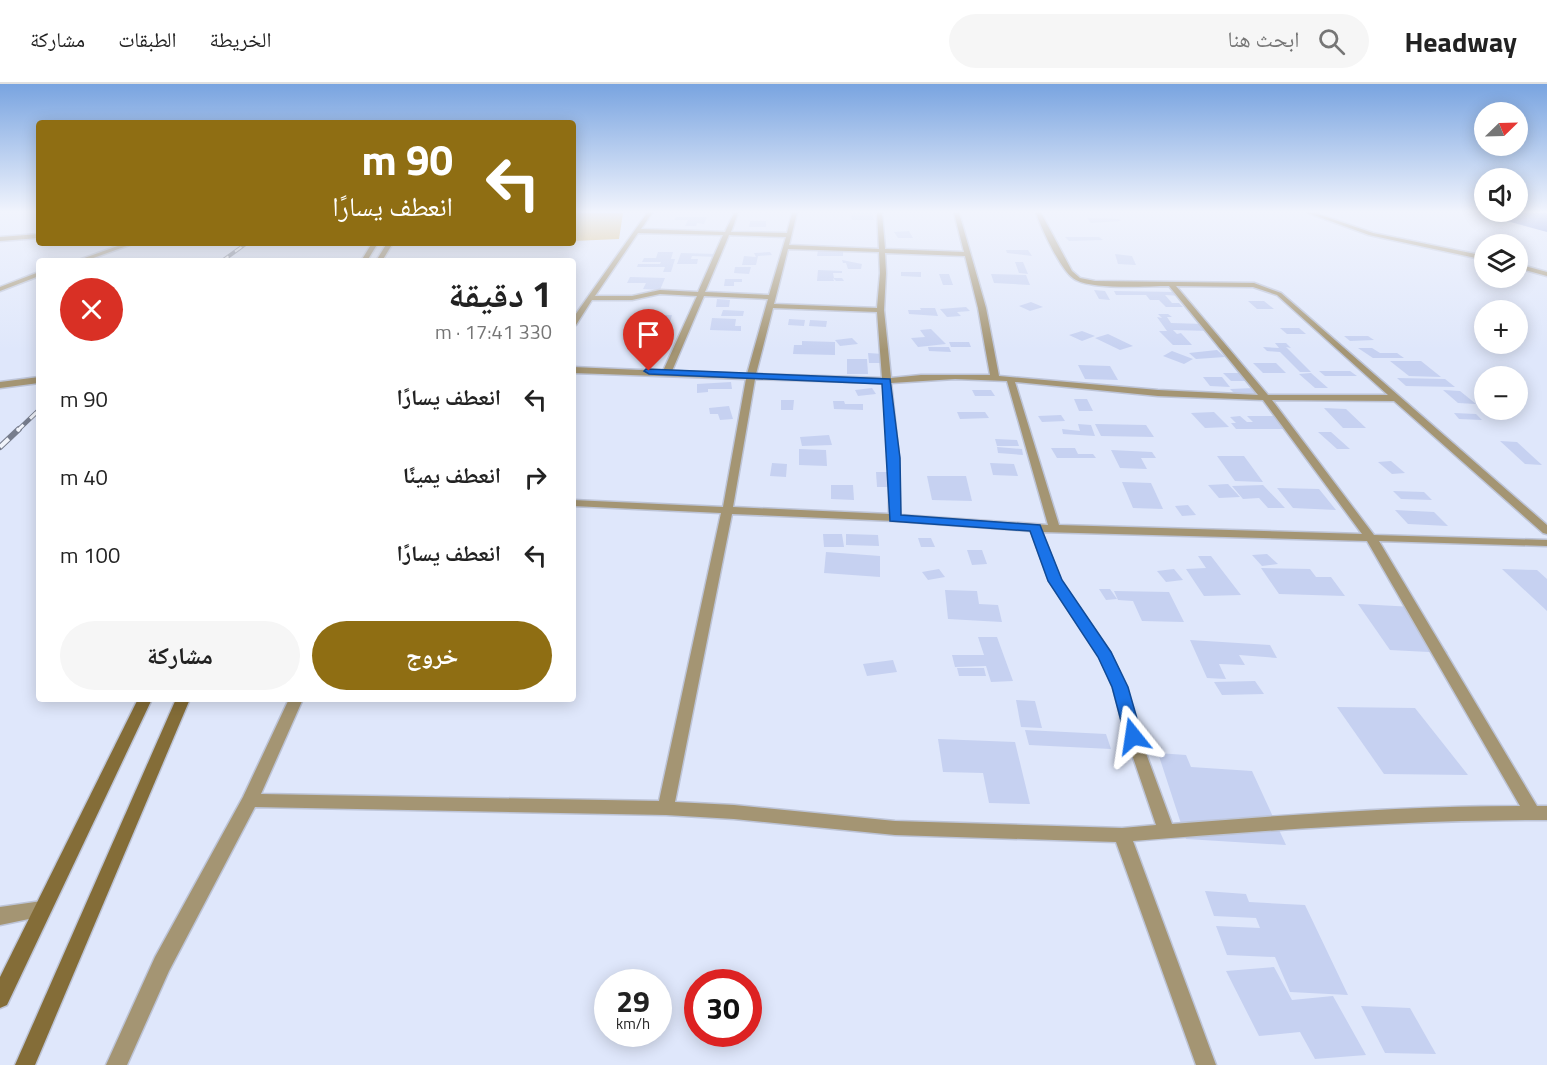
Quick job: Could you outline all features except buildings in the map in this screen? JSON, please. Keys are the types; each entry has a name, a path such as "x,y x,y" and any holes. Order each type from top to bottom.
{"street":[{"path":"576,319 619,259"},
{"path":"667,372 716,259"},
{"path":"666,808 727,512 752,376 783,259"},
{"path":"882,259 880,310 894,458 895,518"},
{"path":"969,259 982,308 995,377"},
{"path":"1062,259 1069,272 1078,279 1095,282 1254,285 1279,294 1547,531"},
{"path":"1528,269 1547,274"},
{"path":"0,290 36,275"},
{"path":"250,800 666,808 734,812 894,828 1122,834 1294,822 1539,812 1371,538 1265,397 1171,284"},
{"path":"591,298 632,298 660,292 880,310"},
{"path":"576,370 887,381 932,376 995,377 1155,393 1395,398"},
{"path":"1010,378 1054,528"},
{"path":"0,386 36,380"},
{"path":"576,503 727,512 895,518 1035,528 1547,543"},
{"path":"1035,528 1055,581 1105,656 1120,687 1133,736 1166,831"},
{"path":"0,998 144,702"},
{"path":"25,1065 182,702"},
{"path":"116,1065 162,964 250,800 295,702"},
{"path":"1122,834 1206,1065"},
{"path":"0,916 42,909"}],"railway":[{"path":"17,431 36,413"},
{"path":"0,447 19,429"}],"route":[{"path":"649,371 887,381 894,458 895,518 1035,528 1055,581 1105,656 1120,687 1133,736"}]}
